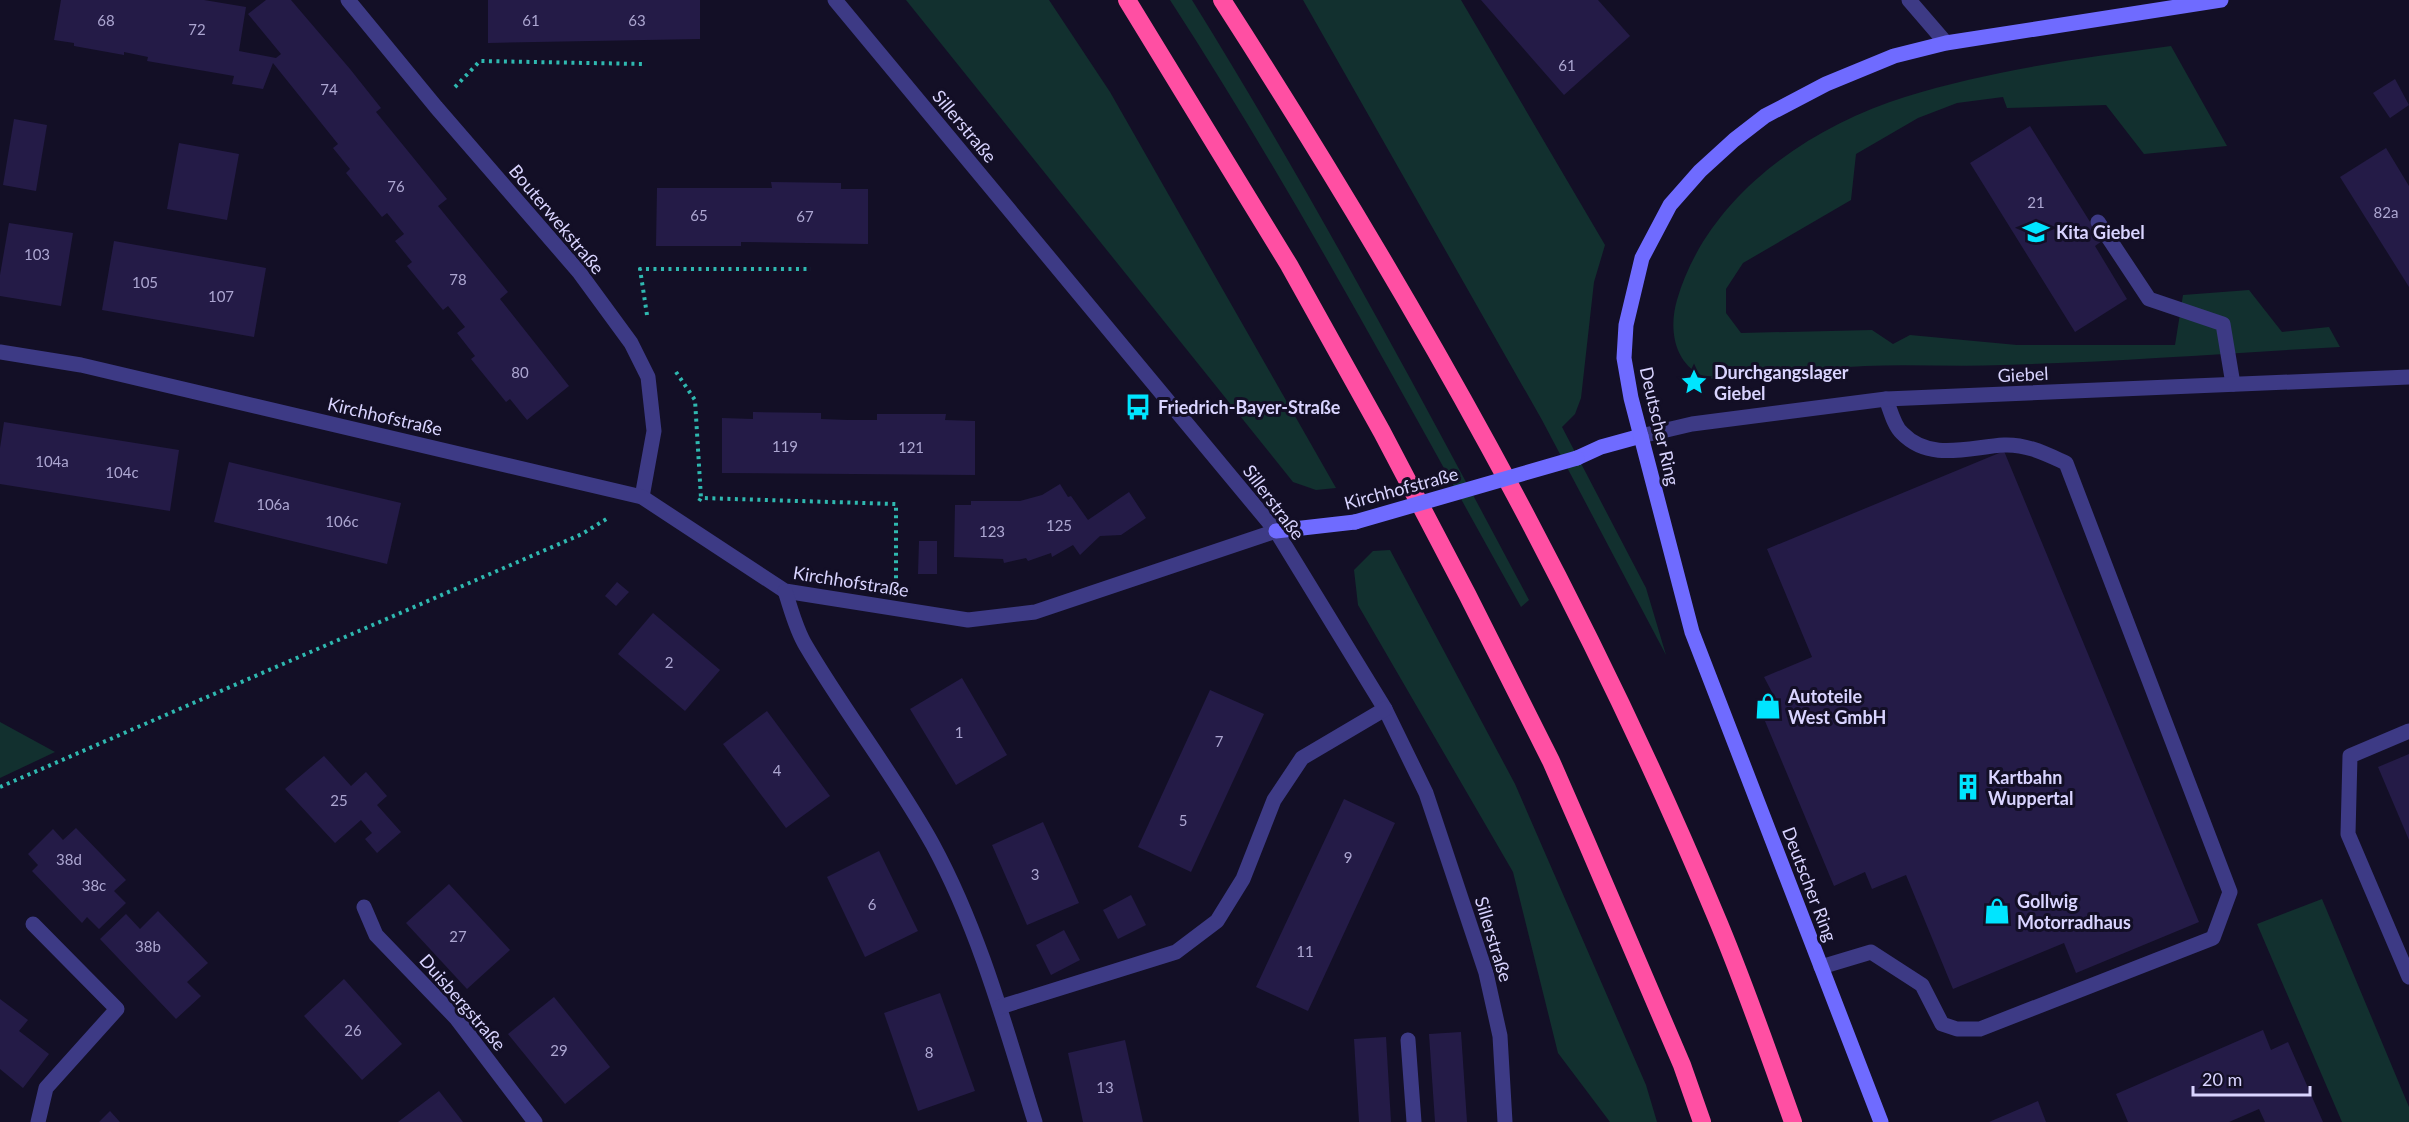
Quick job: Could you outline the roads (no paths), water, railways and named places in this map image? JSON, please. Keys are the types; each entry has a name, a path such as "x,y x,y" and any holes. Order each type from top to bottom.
{"highway":[{"path":"1127,0 1289,265 1382,432 1467,594 1551,761 1682,1065 1702,1122"},
{"path":"1222,0 1327,164 1474,415 1574,607 1664,794 1712,906 1793,1122"}],"street":[{"name":"Bouterwekstraße","path":"348,0 436,107 579,272 631,343 648,377 654,431 642,497"},
{"name":"Sillerstraße","path":"835,0 1276,531 1385,709 1426,794 1486,973 1500,1036 1505,1122"},
{"path":"1909,0 1946,43"},
{"name":"Deutscher Ring","path":"1881,1122 1692,632 1641,436 1624,358 1626,325 1642,258 1670,205 1709,163 1765,116 1798,97 1854,72 1894,56 1946,43 2221,0"},
{"path":"2098,222 2149,300 2223,324 2233,384"},
{"name":"Kirchhofstraße","path":"0,352 81,365 642,497 784,591 968,620 1035,612 1276,531 1355,522 1577,458 1641,436"},
{"name":"Giebel","path":"1641,436 1692,424 1886,399 2409,377"},
{"path":"1821,967 1871,952 1922,985 1942,1024 1957,1029 1980,1029 2213,938 2230,892 2066,463 2035,448 2006,445 1944,452 1929,450 1901,433 1886,399"},
{"path":"784,591 804,644 890,771 934,847 970,924 1000,1007 1035,1122"},
{"path":"1000,1007 1176,952 1217,921 1243,879 1274,800 1302,758 1385,709"},
{"path":"2409,730 2350,756 2348,834 2409,978"},
{"name":"Duisbergstraße","path":"364,907 376,935 456,1018 535,1122"},
{"path":"33,924 117,1009 46,1088 38,1122"},
{"path":"1408,1040 1414,1122"}],"place":[{"name":"Kita Giebel","path":"2036,232"},
{"name":"Durchgangslager Giebel","path":"1694,382"},
{"name":"Friedrich-Bayer-Straße","path":"1138,407"},
{"name":"Autoteile West GmbH","path":"1768,706"},
{"name":"Kartbahn Wuppertal","path":"1968,787"},
{"name":"Gollwig Motorradhaus","path":"1997,911"}]}
